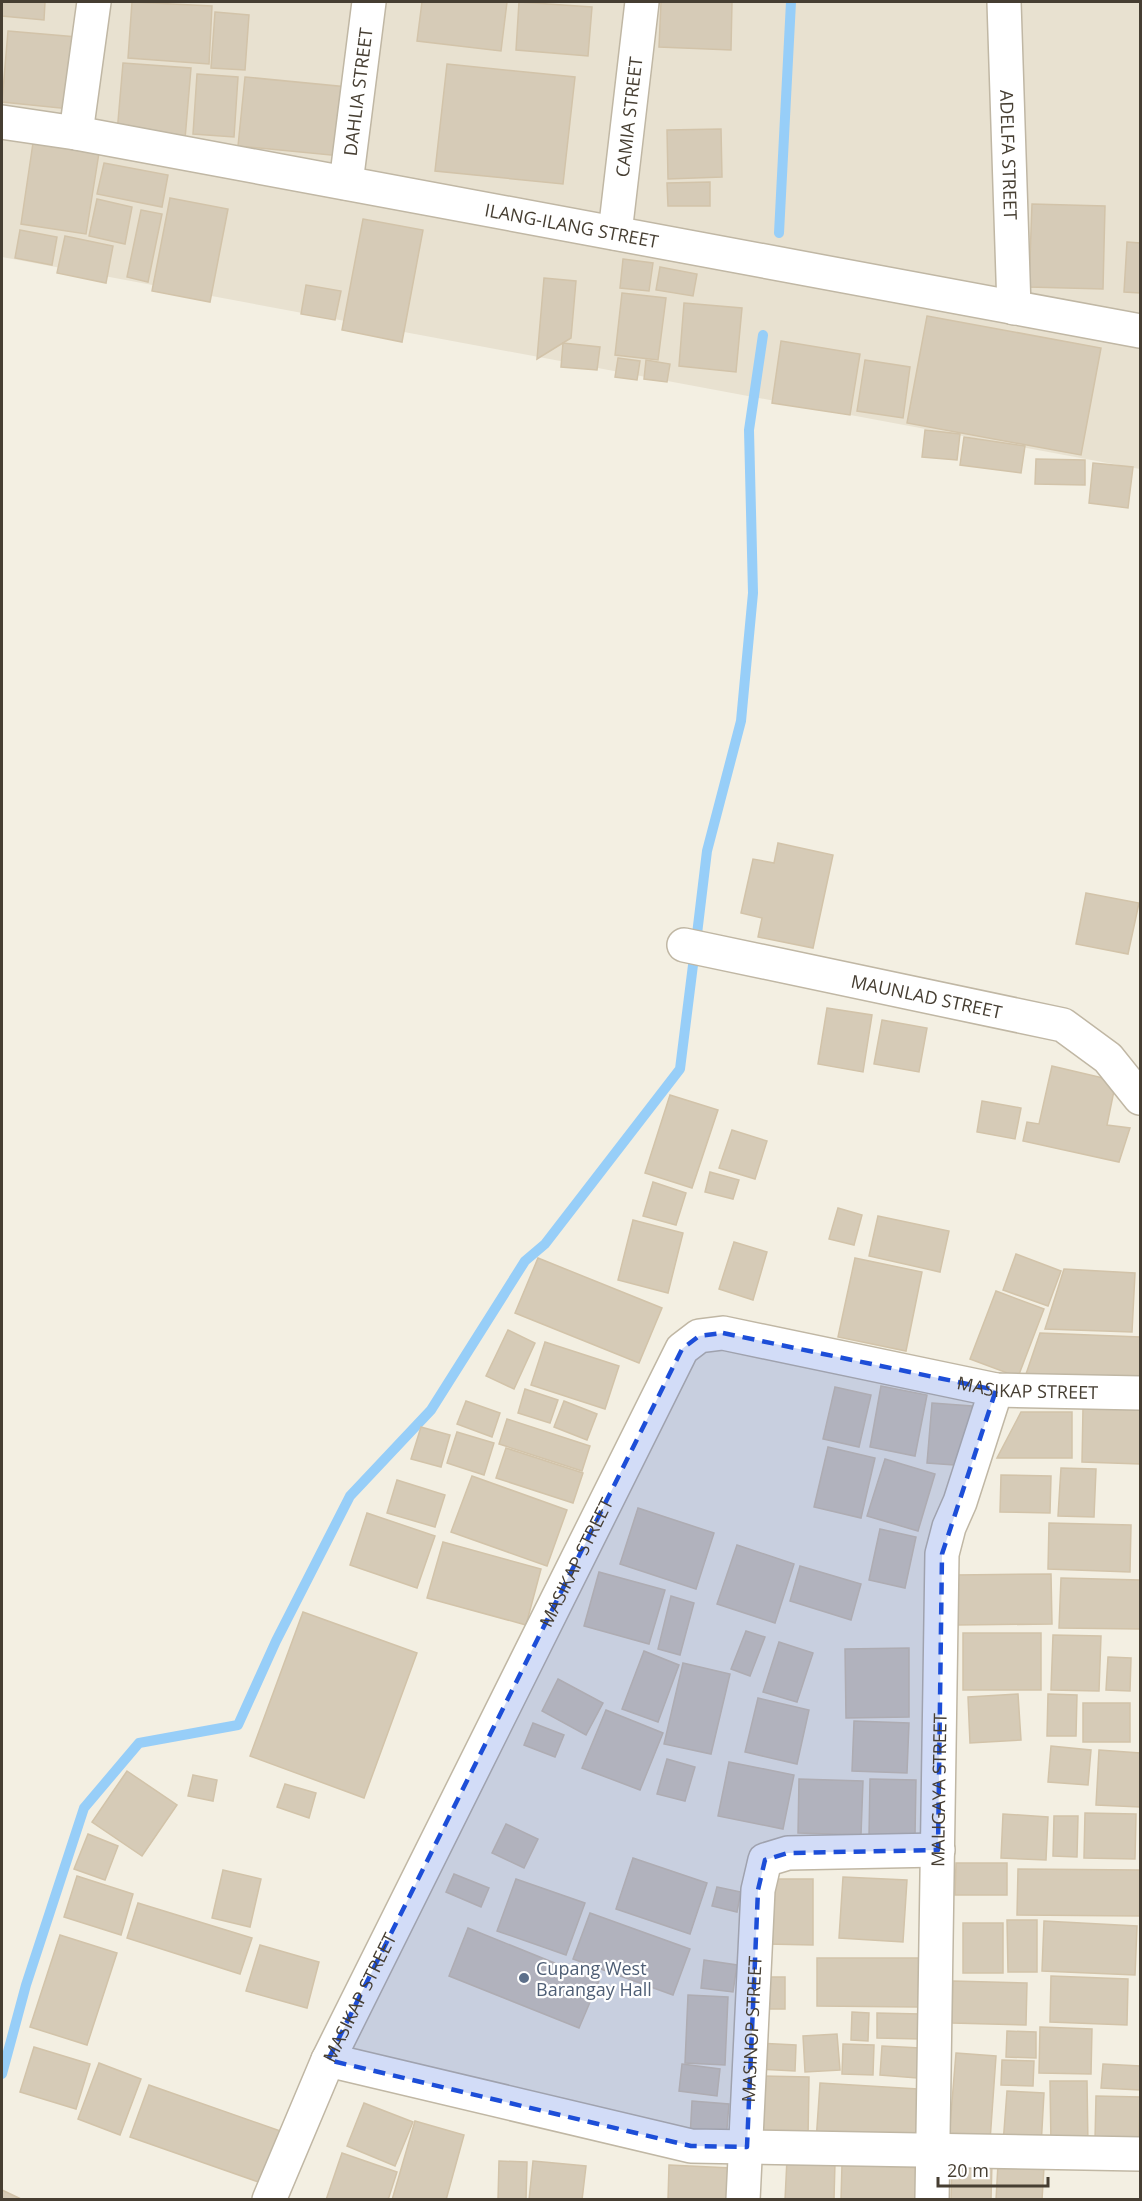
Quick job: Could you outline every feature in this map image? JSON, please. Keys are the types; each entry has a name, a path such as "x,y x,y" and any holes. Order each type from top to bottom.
{"street":[{"path":"76,133 94,2"},
{"name":"DAHLIA STREET","path":"346,183 369,2"},
{"name":"CAMIA STREET","path":"615,233 642,2"},
{"name":"ADELFA STREET","path":"1004,2 1014,308"},
{"name":"ILANG-ILANG STREET","path":"2,122 76,133 1140,331"},
{"name":"MAUNLAD STREET","path":"684,945 1063,1025 1108,1058 1140,1098"},
{"name":"MASIKAP STREET","path":"269,2199 328,2060 682,1349 699,1336 723,1333 996,1390 1140,1393"},
{"name":"MALIGAYA STREET","path":"932,2199 942,1554 996,1390"},
{"name":"MASINOP STREET","path":"743,2199 758,1890 765,1860 788,1853 939,1850"},
{"path":"328,2060 691,2146 1140,2154"}],"highlighted area":[{"path":"723,1333 996,1390 942,1554 938,1850 788,1853 765,1860 758,1890 747,2147 691,2146 328,2060 682,1349 699,1336"}],"shaded area":[{"path":"2,2 1140,2 1140,469 2,257"}],"building":[{"path":"2,2 45,2 44,20 2,16"},
{"path":"132,2 212,6 209,64 128,58"},
{"path":"422,2 507,2 501,51 417,41"},
{"path":"519,2 592,7 588,56 516,50"},
{"path":"661,2 732,2 731,50 659,47"},
{"path":"215,12 249,15 245,70 211,68"},
{"path":"8,31 77,37 70,109 2,102"},
{"path":"123,63 191,68 185,139 117,133"},
{"path":"447,64 575,77 563,184 435,171"},
{"path":"197,74 238,77 234,137 193,134"},
{"path":"245,77 348,87 341,156 238,146"},
{"path":"721,129 722,177 668,179 667,130"},
{"path":"33,143 99,153 86,234 21,224"},
{"path":"104,163 168,175 162,207 97,194"},
{"path":"710,182 710,206 668,206 667,183"},
{"path":"170,198 228,209 210,302 152,291"},
{"path":"97,199 132,207 125,244 89,236"},
{"path":"1032,204 1105,206 1103,289 1029,287"},
{"path":"141,210 162,214 148,282 127,277"},
{"path":"363,219 423,230 402,342 342,330"},
{"path":"20,230 57,237 52,265 15,258"},
{"path":"65,236 113,246 106,283 57,273"},
{"path":"1127,242 1140,243 1140,293 1124,292"},
{"path":"623,259 653,263 649,291 620,288"},
{"path":"660,267 697,274 693,296 656,290"},
{"path":"544,278 576,281 571,338 537,359"},
{"path":"306,285 341,291 335,320 301,314"},
{"path":"622,293 666,298 658,360 615,355"},
{"path":"684,303 742,308 736,372 679,366"},
{"path":"927,316 1101,348 1081,455 907,423"},
{"path":"781,341 860,354 850,415 772,403"},
{"path":"563,343 600,347 597,370 561,367"},
{"path":"618,358 640,361 637,380 615,377"},
{"path":"646,360 670,364 667,382 644,379"},
{"path":"865,360 910,367 903,418 857,411"},
{"path":"925,430 960,434 957,460 922,457"},
{"path":"964,437 1025,446 1021,473 960,465"},
{"path":"1036,459 1085,460 1085,485 1035,484"},
{"path":"1093,463 1133,467 1128,508 1089,503"},
{"path":"778,843 833,855 813,948 758,937 762,918 741,913 753,859 774,863"},
{"path":"1086,893 1139,903 1128,954 1076,944"},
{"path":"827,1008 872,1015 863,1072 818,1064"},
{"path":"882,1020 927,1028 919,1072 874,1064"},
{"path":"1052,1066 1116,1081 1107,1125 1130,1128 1119,1162 1023,1141 1027,1122 1039,1124"},
{"path":"670,1095 718,1110 692,1188 645,1173"},
{"path":"982,1101 1021,1108 1015,1139 977,1132"},
{"path":"732,1130 767,1141 755,1179 719,1168"},
{"path":"710,1172 739,1180 733,1199 705,1192"},
{"path":"653,1182 686,1193 676,1225 643,1216"},
{"path":"838,1208 862,1215 854,1245 829,1239"},
{"path":"878,1216 949,1231 940,1272 869,1256"},
{"path":"633,1220 683,1233 668,1293 618,1280"},
{"path":"734,1242 767,1252 753,1300 719,1289"},
{"path":"1016,1254 1061,1271 1048,1306 1003,1290"},
{"path":"538,1258 662,1308 639,1363 515,1313"},
{"path":"855,1258 922,1272 906,1351 838,1337"},
{"path":"1064,1269 1135,1273 1132,1332 1045,1329"},
{"path":"996,1291 1044,1309 1018,1377 970,1359"},
{"path":"508,1330 535,1343 514,1389 486,1376"},
{"path":"1040,1333 1140,1337 1140,1382 1024,1380"},
{"path":"545,1342 619,1366 605,1409 531,1385"},
{"path":"881,1386 927,1395 915,1456 870,1447"},
{"path":"835,1387 871,1395 859,1447 823,1439"},
{"path":"525,1389 558,1400 550,1423 518,1413"},
{"path":"466,1401 500,1413 492,1437 457,1424"},
{"path":"564,1401 597,1414 587,1440 554,1427"},
{"path":"932,1403 972,1406 968,1466 927,1463"},
{"path":"1083,1408 1140,1410 1140,1464 1082,1462"},
{"path":"1021,1412 1072,1412 1072,1458 997,1458"},
{"path":"507,1419 590,1446 582,1471 499,1444"},
{"path":"421,1427 450,1435 441,1467 411,1459"},
{"path":"457,1432 494,1443 484,1475 447,1463"},
{"path":"828,1447 875,1458 861,1518 814,1507"},
{"path":"506,1448 583,1473 573,1503 496,1478"},
{"path":"885,1459 935,1474 918,1531 867,1516"},
{"path":"1061,1468 1096,1469 1094,1517 1058,1516"},
{"path":"1001,1475 1051,1476 1050,1513 1000,1512"},
{"path":"472,1476 567,1510 547,1566 451,1532"},
{"path":"397,1480 445,1495 435,1527 387,1513"},
{"path":"638,1508 714,1533 696,1589 620,1564"},
{"path":"367,1513 435,1536 417,1588 350,1565"},
{"path":"1049,1523 1131,1525 1130,1572 1048,1569"},
{"path":"880,1529 916,1537 905,1588 869,1580"},
{"path":"443,1542 541,1569 526,1625 427,1598"},
{"path":"737,1545 794,1564 775,1623 717,1604"},
{"path":"800,1566 861,1584 851,1620 790,1601"},
{"path":"599,1572 665,1590 649,1644 584,1626"},
{"path":"1051,1574 1052,1624 956,1625 956,1575"},
{"path":"1061,1578 1140,1580 1140,1629 1059,1628"},
{"path":"671,1596 694,1603 680,1655 658,1649"},
{"path":"303,1612 417,1653 364,1798 250,1756"},
{"path":"746,1631 765,1637 750,1676 731,1669"},
{"path":"963,1633 1041,1633 1041,1690 963,1690"},
{"path":"1053,1635 1101,1636 1099,1691 1051,1690"},
{"path":"779,1642 813,1653 797,1702 763,1692"},
{"path":"909,1648 909,1717 846,1718 845,1649"},
{"path":"644,1651 679,1665 658,1722 622,1709"},
{"path":"1108,1657 1131,1658 1130,1691 1106,1690"},
{"path":"683,1663 730,1674 711,1754 664,1744"},
{"path":"558,1679 603,1703 586,1735 542,1711"},
{"path":"1018,1694 1021,1740 970,1743 968,1697"},
{"path":"1048,1694 1077,1695 1076,1736 1047,1736"},
{"path":"758,1698 809,1710 797,1764 745,1752"},
{"path":"1083,1703 1130,1703 1130,1742 1083,1742"},
{"path":"606,1710 663,1733 640,1790 582,1768"},
{"path":"854,1721 909,1723 907,1773 852,1771"},
{"path":"533,1723 564,1735 555,1757 524,1745"},
{"path":"1051,1746 1091,1750 1088,1785 1048,1782"},
{"path":"1099,1750 1140,1753 1140,1807 1096,1805"},
{"path":"667,1759 695,1767 685,1801 657,1794"},
{"path":"729,1762 794,1775 783,1829 718,1816"},
{"path":"127,1771 177,1805 142,1856 92,1822"},
{"path":"193,1775 217,1780 213,1801 188,1796"},
{"path":"799,1779 863,1781 861,1835 798,1833"},
{"path":"870,1779 916,1780 915,1836 869,1836"},
{"path":"285,1784 316,1793 309,1818 277,1807"},
{"path":"1085,1813 1136,1814 1135,1859 1084,1858"},
{"path":"1003,1814 1048,1817 1046,1860 1001,1858"},
{"path":"1054,1816 1078,1816 1077,1857 1053,1856"},
{"path":"506,1824 538,1839 524,1868 492,1853"},
{"path":"88,1834 118,1846 105,1880 74,1869"},
{"path":"633,1858 707,1883 690,1934 616,1909"},
{"path":"956,1863 1007,1863 1007,1895 955,1895"},
{"path":"1018,1869 1140,1870 1140,1916 1017,1915"},
{"path":"223,1870 261,1879 250,1927 212,1918"},
{"path":"454,1874 489,1888 481,1907 446,1892"},
{"path":"77,1876 133,1894 121,1935 64,1917"},
{"path":"843,1877 907,1880 903,1942 839,1938"},
{"path":"516,1879 585,1903 566,1955 497,1931"},
{"path":"767,1879 813,1879 813,1945 767,1944"},
{"path":"717,1887 741,1892 737,1912 712,1906"},
{"path":"138,1903 252,1938 240,1974 127,1938"},
{"path":"590,1913 690,1949 673,1995 573,1959"},
{"path":"1007,1920 1037,1920 1037,1972 1008,1972"},
{"path":"1044,1921 1137,1926 1135,1975 1042,1971"},
{"path":"963,1923 1003,1923 1003,1973 963,1973"},
{"name":"Cupang West Barangay Hall","path":"468,1928 599,1981 579,2028 449,1976"},
{"path":"60,1935 117,1953 87,2045 30,2027"},
{"path":"260,1945 319,1962 307,2008 246,1991"},
{"path":"817,1958 919,1958 918,2007 817,2006"},
{"path":"704,1960 737,1965 733,1992 701,1988"},
{"path":"1051,1976 1128,1979 1127,2025 1050,2022"},
{"path":"757,1977 785,1977 785,2009 757,2009"},
{"path":"953,1981 1027,1983 1026,2025 952,2023"},
{"path":"688,1995 728,1997 725,2065 685,2063"},
{"path":"852,2012 869,2013 868,2041 851,2040"},
{"path":"877,2013 920,2014 920,2039 877,2038"},
{"path":"1040,2027 1092,2029 1091,2074 1039,2073"},
{"path":"1007,2031 1036,2032 1036,2058 1006,2057"},
{"path":"837,2034 840,2070 805,2072 803,2036"},
{"path":"759,2043 796,2045 795,2071 758,2069"},
{"path":"843,2044 874,2045 873,2075 842,2074"},
{"path":"882,2046 920,2048 917,2078 880,2075"},
{"path":"34,2047 90,2064 76,2109 20,2092"},
{"path":"956,2053 996,2056 990,2141 949,2138"},
{"path":"1002,2060 1034,2061 1033,2086 1001,2085"},
{"path":"99,2063 141,2079 120,2135 78,2119"},
{"path":"682,2064 720,2069 717,2096 679,2091"},
{"path":"1103,2064 1140,2066 1140,2090 1101,2088"},
{"path":"759,2076 809,2077 808,2139 758,2139"},
{"path":"1050,2081 1087,2081 1088,2146 1051,2146"},
{"path":"820,2083 918,2089 915,2147 816,2142"},
{"path":"149,2085 286,2133 267,2185 130,2137"},
{"path":"1007,2091 1044,2093 1041,2147 1003,2144"},
{"path":"1096,2096 1140,2097 1139,2141 1095,2140"},
{"path":"692,2101 729,2104 726,2140 690,2138"},
{"path":"364,2103 413,2122 395,2166 347,2146"},
{"path":"415,2121 464,2135 446,2200 392,2200"},
{"path":"342,2153 397,2172 388,2200 326,2200"},
{"path":"787,2159 835,2162 834,2200 785,2200"},
{"path":"952,2160 992,2162 991,2200 951,2200"},
{"path":"499,2161 527,2162 526,2200 498,2200"},
{"path":"533,2161 586,2166 582,2200 529,2200"},
{"path":"842,2164 919,2168 917,2200 841,2200"},
{"path":"998,2164 1044,2167 1042,2200 996,2200"},
{"path":"669,2165 731,2168 730,2200 668,2200"},
{"path":"2,2190 23,2200 2,2200"}],"waterway":[{"path":"779,233 791,2"},
{"path":"697,934 707,851 741,721 753,593 749,430 763,335"},
{"path":"2,2074 26,1985 84,1808 139,1743 238,1725 276,1641 350,1496 431,1410 525,1261 545,1244 680,1069 693,965"}],"place":[{"name":"Cupang West Barangay Hall","path":"524,1978"}]}
